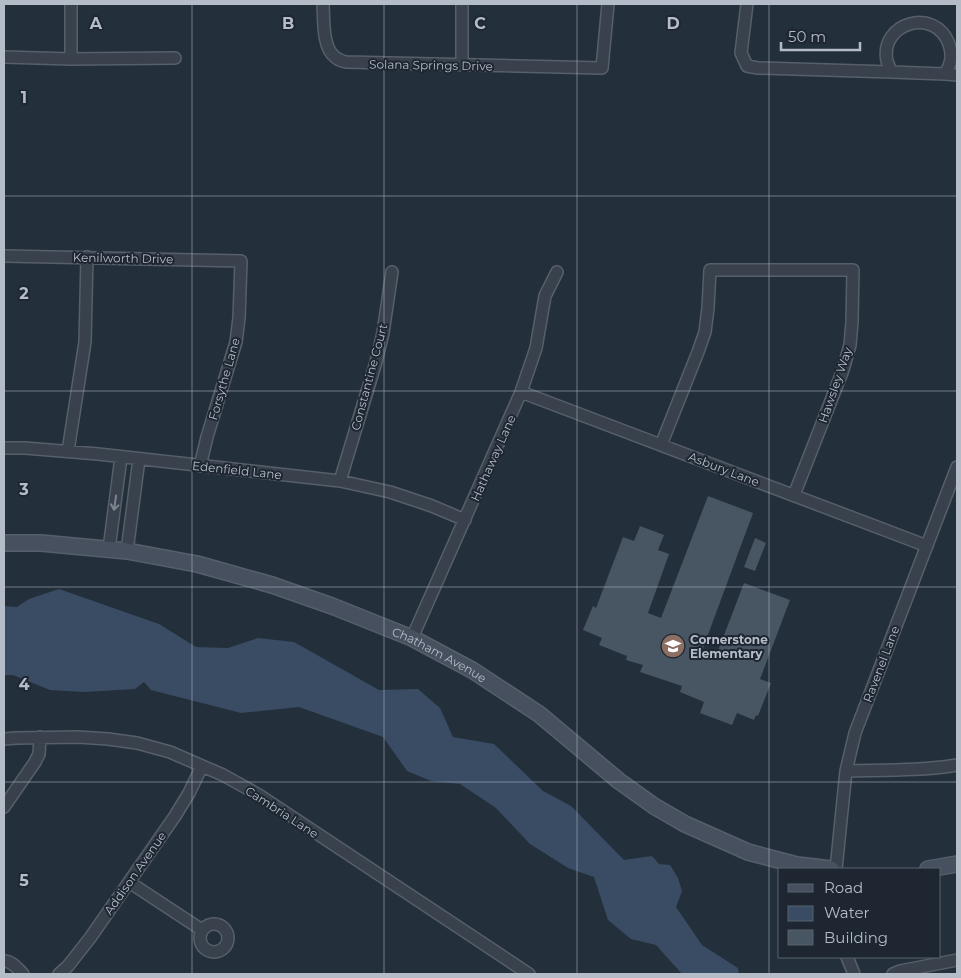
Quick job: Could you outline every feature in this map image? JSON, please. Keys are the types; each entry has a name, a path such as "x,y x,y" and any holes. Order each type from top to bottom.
{"street":[{"path":"71,4 71,59"},
{"name":"Solana Springs Drive","path":"323,4 325,38 328,50 335,58 346,62 585,68 602,68 608,4"},
{"path":"462,4 462,65"},
{"path":"747,4 741,53 747,66 758,68 957,75"},
{"path":"892,72 887,60 888,47 893,36 902,27 914,22 926,23 938,28 946,38 951,49 950,62 945,74"},
{"path":"4,57 71,59 175,58"},
{"name":"Kenilworth Drive","path":"4,256 241,261"},
{"path":"68,452 85,342 87,257"},
{"name":"Forsythe Lane","path":"200,466 236,342 239,318 241,261"},
{"name":"Hawsley Way","path":"661,445 705,332 710,270 853,270 850,345 843,370 794,495"},
{"name":"Constantine Court","path":"340,481 381,343 392,272"},
{"name":"Hathaway Lane","path":"412,638 521,392 536,348 545,296 557,272"},
{"name":"Asbury Lane","path":"521,392 927,546"},
{"name":"Edenfield Lane","path":"4,448 121,456 340,481 390,492 432,506 465,520"},
{"path":"109,549 121,456"},
{"path":"127,551 139,459"},
{"name":"Ravenel Lane","path":"836,868 846,770 855,733 927,546 952,496 957,467"},
{"name":"Chatham Avenue","path":"4,543 41,543 109,549 197,564 272,585 332,606 412,638 472,670 539,714 619,781 654,806 685,824 748,852 797,865 822,868"},
{"path":"4,807 35,762 39,754 40,737"},
{"name":"Cambria Lane","path":"4,739 40,737 108,739 137,743 170,752 202,766 259,795 524,973"},
{"path":"846,770 908,770 957,765"},
{"name":"Addison Avenue","path":"59,974 68,966 90,938 175,816 202,766"},
{"path":"934,868 957,864"},
{"path":"129,882 202,930"},
{"path":"847,958 854,974"},
{"path":"893,974 957,960"},
{"path":"4,961 8,961 17,967 23,974"}],"water":[{"path":"59,589 159,624 196,647 228,648 258,638 294,642 379,690 418,689 440,708 453,737 494,744 543,791 571,806 624,860 652,856 659,864 670,865 678,878 682,891 676,907 702,945 738,968 739,974 682,974 656,945 631,939 608,920 594,877 568,868 530,844 496,808 460,784 431,781 407,771 383,737 299,707 241,713 151,690 144,682 135,689 84,692 50,690 13,675 4,675 4,606 17,607 29,599"}],"building":[{"path":"708,496 753,513 702,651 716,656 744,583 790,600 760,679 771,683 758,716 756,715 754,720 737,713 732,725 700,713 704,702 680,692 682,686 640,672 643,665 626,660 627,656 599,645 602,638 583,630 593,606 596,608 623,537 634,541 640,526 664,535 658,550 669,554 648,613 661,618"},
{"path":"755,538 766,543 755,571 744,567"}],"place":[{"name":"Cornerstone Elementary","path":"673,646"}]}
